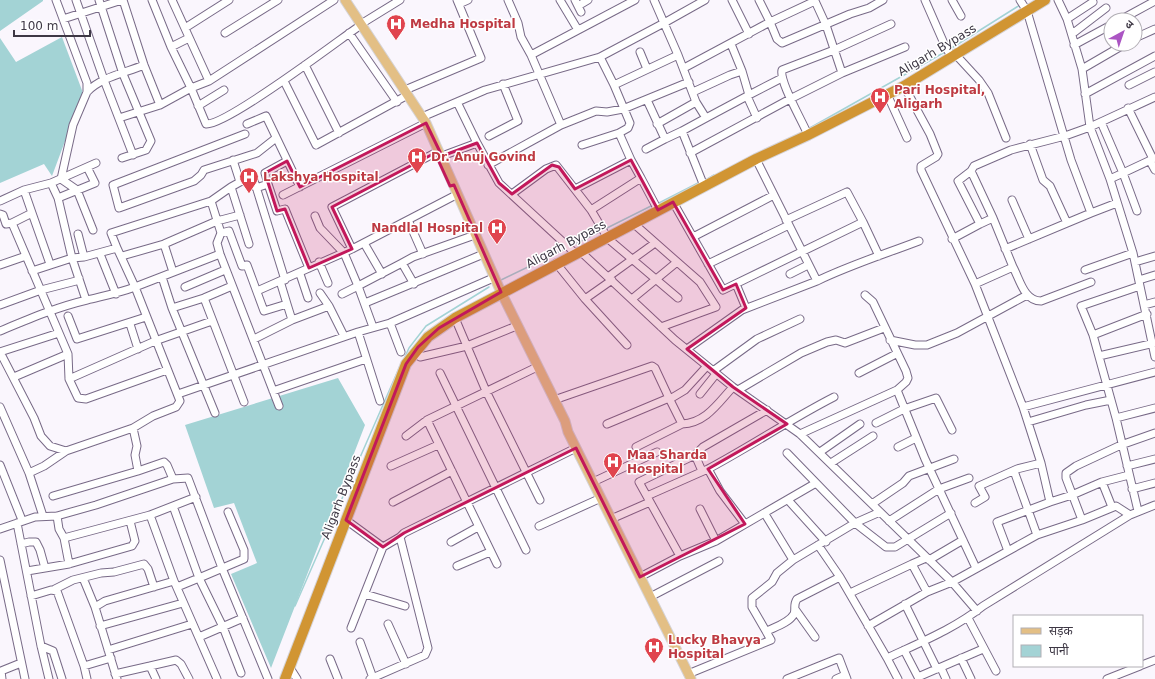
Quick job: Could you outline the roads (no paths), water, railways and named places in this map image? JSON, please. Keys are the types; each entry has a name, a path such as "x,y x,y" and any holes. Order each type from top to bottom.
{"highway":[{"name":"Aligarh Bypass","path":"285,679 406,364 428,337 455,318 578,252 605,234 633,223 656,207 673,202 703,183 756,158 807,131 904,86 951,53 1045,0"}],"main road":[{"path":"340,0 360,26"},
{"path":"345,0 402,96 423,121 439,154 514,327 561,422 568,432"},
{"path":"452,185 454,196 491,279 500,293 554,400 568,432 689,676"}],"street":[{"path":"56,0 87,83 87,92"},
{"path":"76,0 104,80 133,155"},
{"path":"63,19 100,3 122,0 144,65 160,105"},
{"path":"152,0 206,124 210,125 284,81 360,26 400,0"},
{"path":"172,0 209,81"},
{"path":"186,28 218,3 229,0"},
{"path":"224,33 278,0"},
{"path":"119,118 160,105 191,88 209,81 334,0"},
{"path":"284,81 316,145 402,96 481,58 458,2 468,0"},
{"path":"508,0 518,23 520,37 531,55 538,74 562,125"},
{"path":"560,0 578,30"},
{"path":"578,6 588,0"},
{"path":"531,55 635,0"},
{"path":"654,0 684,68 696,102 706,118"},
{"path":"283,195 457,102 503,84 600,57 706,0"},
{"path":"732,0 749,34"},
{"path":"759,0 777,39 782,43 869,8 883,0"},
{"path":"801,0 804,7"},
{"path":"684,68 770,22 816,0 842,73"},
{"path":"925,0 951,53 979,80 988,93 1006,138"},
{"path":"952,0 961,16"},
{"path":"1058,0 1068,19 1074,45 1082,69 1090,127 1110,179 1133,253 1154,343 1155,357"},
{"path":"1020,1 1026,10 1071,160 1092,213"},
{"path":"1135,12 1155,1"},
{"path":"1068,19 1093,2"},
{"path":"100,3 123,74 151,141 146,150 122,158"},
{"path":"1072,34 1106,8"},
{"path":"807,131 790,99 782,78 782,70 834,50 891,24"},
{"path":"1074,45 1103,29"},
{"path":"1143,34 1155,29"},
{"path":"350,33 402,96"},
{"path":"171,46 189,38"},
{"path":"731,44 742,71 748,96 757,118"},
{"path":"690,153 790,99 842,73 905,47"},
{"path":"640,52 647,69"},
{"path":"1082,69 1111,52"},
{"path":"614,85 678,55"},
{"path":"1085,94 1155,56"},
{"path":"582,146 619,133 628,128 630,123 600,57"},
{"path":"61,179 73,125 87,92 93,86 104,80 144,65"},
{"path":"305,65 339,133"},
{"path":"693,92 742,71"},
{"path":"1129,85 1155,72"},
{"path":"646,149 682,132 782,78"},
{"path":"488,165 562,125 596,111 607,112 623,109 688,82"},
{"path":"489,136 518,121 503,84"},
{"path":"904,86 930,134 937,151 936,157 921,166 921,170 952,239 975,284 1023,407 1041,463 1050,502"},
{"path":"198,106 224,90"},
{"path":"887,94 907,138"},
{"path":"980,224 958,181 971,171 974,166 1030,144 1065,136 1090,127 1128,108 1155,97"},
{"path":"647,100 665,139"},
{"path":"457,102 488,165 499,183 610,279 661,327 712,370 800,434 952,582 977,611"},
{"path":"657,124 696,102"},
{"path":"1128,108 1152,159 1155,170"},
{"path":"247,124 266,116 300,187"},
{"path":"1101,122 1123,173 1137,211"},
{"path":"682,132 703,183"},
{"path":"619,133 631,160 642,178 656,207"},
{"path":"245,134 113,185 120,208 194,180 201,176 204,170 257,153 276,138"},
{"path":"352,249 332,207 439,154 477,143"},
{"path":"1030,144 1043,180 1050,186 1067,223"},
{"path":"756,158 787,223 804,252 808,265 817,281"},
{"path":"1110,179 1152,159"},
{"path":"233,160 240,182"},
{"path":"575,189 631,160"},
{"path":"287,161 265,173 277,211 285,209 309,268"},
{"path":"0,201 24,190 51,183 96,163"},
{"path":"512,194 546,169 556,165 591,210 605,234 632,260 678,298"},
{"path":"58,198 94,183 87,166"},
{"path":"971,171 993,218 1013,267 1027,295 1035,301 1042,301 1091,282"},
{"path":"29,473 44,466 66,451 133,428 176,406 180,401 155,341 135,287 111,233 211,201 231,187 253,177 292,320"},
{"path":"591,210 642,178"},
{"path":"61,179 77,190 93,230"},
{"path":"51,183 58,198 72,258 86,300"},
{"path":"256,188 268,184"},
{"path":"231,187 249,244"},
{"path":"24,190 50,264"},
{"path":"708,264 848,192 880,256"},
{"path":"693,237 774,195"},
{"path":"257,291 300,274 319,262 344,253 454,196"},
{"path":"1012,200 1029,239"},
{"path":"211,201 221,233 217,243 225,270 254,339 278,406"},
{"path":"673,202 723,290 804,252 863,222"},
{"path":"1005,249 1117,203"},
{"path":"6,225 32,213"},
{"path":"0,214 3,215 6,225 26,256 68,354 69,379 78,398 86,399 167,370"},
{"path":"122,256 164,244 217,221 240,215"},
{"path":"315,216 320,228 344,253 373,327"},
{"path":"952,239 993,218"},
{"path":"408,220 423,254"},
{"path":"633,223 700,282 716,307 661,327"},
{"path":"221,233 229,231 242,266 247,265 264,311 288,304"},
{"path":"78,234 84,257"},
{"path":"342,294 402,263 472,236"},
{"path":"687,349 746,308 817,281 856,263 880,256 919,241"},
{"path":"364,243 382,274"},
{"path":"585,299 655,243"},
{"path":"164,244 173,272"},
{"path":"32,271 72,258 100,254 117,248"},
{"path":"1085,270 1133,253"},
{"path":"100,254 116,294"},
{"path":"0,331 49,311 86,300 116,294 220,254"},
{"path":"365,304 480,255"},
{"path":"0,265 26,256"},
{"path":"1135,262 1155,256"},
{"path":"319,262 328,283"},
{"path":"632,299 677,262"},
{"path":"402,263 414,284"},
{"path":"556,263 585,299 627,345"},
{"path":"790,274 808,265"},
{"path":"975,284 1013,267"},
{"path":"185,287 225,270"},
{"path":"300,274 308,298"},
{"path":"1138,511 1121,445 1116,418 1093,334 1081,306 1140,283 1155,275"},
{"path":"162,277 172,308 215,413"},
{"path":"0,305 40,290 76,282 79,278"},
{"path":"178,394 234,376 344,336 390,323 491,279"},
{"path":"736,284 746,308"},
{"path":"172,308 204,298 232,286"},
{"path":"320,293 329,306 344,336"},
{"path":"800,434 897,390 906,382 908,378 873,302 865,295"},
{"path":"890,340 915,345 927,345 987,318 1027,295"},
{"path":"204,298 244,402"},
{"path":"1144,305 1155,302"},
{"path":"254,339 292,320 329,306"},
{"path":"1093,334 1147,314"},
{"path":"68,316 77,339 130,324 146,317"},
{"path":"455,318 486,391 540,500"},
{"path":"607,424 685,390 757,340 800,319"},
{"path":"69,379 155,341 212,321"},
{"path":"390,323 401,352"},
{"path":"130,324 138,349"},
{"path":"420,357 467,346 514,327"},
{"path":"636,448 682,424 693,423 708,415 735,388 801,353 827,342 836,340 845,343 884,328"},
{"path":"358,332 380,401"},
{"path":"59,333 0,352 14,376 41,436 50,446 66,451"},
{"path":"1099,356 1154,343"},
{"path":"14,376 68,354"},
{"path":"859,373 896,354"},
{"path":"273,391 366,359"},
{"path":"554,400 652,366 655,368 682,424"},
{"path":"406,436 428,420 534,368"},
{"path":"700,394 712,370"},
{"path":"1023,407 1155,372"},
{"path":"440,373 526,550"},
{"path":"897,390 929,468 976,568"},
{"path":"611,519 705,470 787,424 797,416 834,397"},
{"path":"876,423 904,409 936,398 952,430"},
{"path":"1028,422 1086,405 1111,400"},
{"path":"0,407 29,473 43,516"},
{"path":"1116,418 1155,408"},
{"path":"680,556 639,482 695,455 703,447 767,410"},
{"path":"428,420 438,445 467,501 496,564"},
{"path":"820,452 860,424"},
{"path":"133,428 137,446 135,456 138,471"},
{"path":"1082,520 1072,495 1066,473 1076,466 1121,445 1155,433"},
{"path":"831,463 873,436"},
{"path":"898,447 916,438"},
{"path":"391,466 438,445"},
{"path":"351,628 383,547 404,533 576,448"},
{"path":"593,482 658,452"},
{"path":"787,453 855,523 886,547 895,547 907,538 951,513"},
{"path":"695,455 745,524"},
{"path":"872,504 903,483 909,476 954,459"},
{"path":"1127,466 1155,459"},
{"path":"53,496 164,462 167,465 173,479"},
{"path":"974,503 985,497 979,486 1014,470 1041,463"},
{"path":"0,465 19,522 21,544 49,679"},
{"path":"1014,470 1037,535"},
{"path":"393,502 452,471"},
{"path":"1008,551 997,522 1072,495 1102,482 1129,475"},
{"path":"0,529 19,522 43,516 57,516 96,505 173,479 188,478 222,568 268,679"},
{"path":"889,521 939,489 969,478"},
{"path":"1102,482 1112,507"},
{"path":"640,577 680,556 716,541 765,514 816,483"},
{"path":"1132,489 1155,483"},
{"path":"64,538 150,515 196,497"},
{"path":"539,526 601,498"},
{"path":"788,500 826,542"},
{"path":"887,658 923,642 968,618 1130,515 1155,505"},
{"path":"173,506 199,578 223,627 241,673"},
{"path":"868,626 926,592 952,582 1037,535 1082,520 1116,506 1130,515"},
{"path":"700,509 716,541"},
{"path":"94,607 105,601 154,587 199,578 240,561 246,556 228,512"},
{"path":"689,676 771,640 752,607 752,598 772,582 777,573 792,560 826,542 855,523 880,512"},
{"path":"765,514 792,560"},
{"path":"150,515 175,584 217,679"},
{"path":"57,516 59,530 64,538 69,564"},
{"path":"346,520 383,547"},
{"path":"27,572 69,564 132,546 135,541 130,521"},
{"path":"451,542 478,527"},
{"path":"360,642 371,678 425,655 428,648 400,537"},
{"path":"850,593 912,564 928,559 963,540"},
{"path":"21,544 36,542 45,568"},
{"path":"818,545 850,593 898,679"},
{"path":"458,566 490,552"},
{"path":"0,560 2,587 26,679"},
{"path":"650,597 719,561"},
{"path":"31,596 55,589 63,584 83,578 144,564 148,569 154,587"},
{"path":"912,564 926,592"},
{"path":"815,637 795,609 794,604 797,599 840,577"},
{"path":"83,578 94,607 116,677 150,666 176,660 181,664 189,679"},
{"path":"55,589 59,595 84,666 87,679"},
{"path":"364,594 405,606"},
{"path":"100,626 183,603"},
{"path":"905,604 923,642 946,679"},
{"path":"767,631 790,619 795,609"},
{"path":"199,637 243,618"},
{"path":"968,618 983,649 996,671"},
{"path":"108,650 192,624"},
{"path":"388,624 406,664"},
{"path":"41,646 54,651 62,679"},
{"path":"904,650 918,678 983,649"},
{"path":"84,666 111,658"},
{"path":"788,679 798,677 839,658 846,677 836,679"},
{"path":"961,658 971,679"},
{"path":"330,659 338,679"},
{"path":"1143,665 1155,660"},
{"path":"2,679 0,670 21,663"},
{"path":"150,666 156,679"},
{"path":"1107,679 1126,676 1140,667"},
{"path":"290,668 297,679"}],"water":[{"path":"0,0 43,0 43,1 0,31"},
{"path":"62,37 83,93 52,176 44,164 0,183 0,38 16,62"},
{"path":"338,378 365,425 271,668 231,574 257,563 234,503 214,508 185,425"}],"waterway":[{"path":"950,49 1020,5"},
{"path":"808,129 945,52"},
{"path":"704,181 714,175"},
{"path":"657,204 700,182"},
{"path":"605,229 653,205"},
{"path":"573,245 601,231"},
{"path":"501,280 565,249"},
{"path":"403,361 409,348 426,326 489,287"},
{"path":"295,606 400,366"}],"place":[{"name":"Medha Hospital","path":"396,41"},
{"name":"Pari Hospital, Aligarh","path":"880,114"},
{"name":"Dr. Anuj Govind","path":"417,174"},
{"name":"Lakshya Hospital","path":"249,194"},
{"name":"Nandlal Hospital","path":"497,245"},
{"name":"Maa Sharda Hospital","path":"613,479"},
{"name":"Lucky Bhavya Hospital","path":"654,664"}]}
